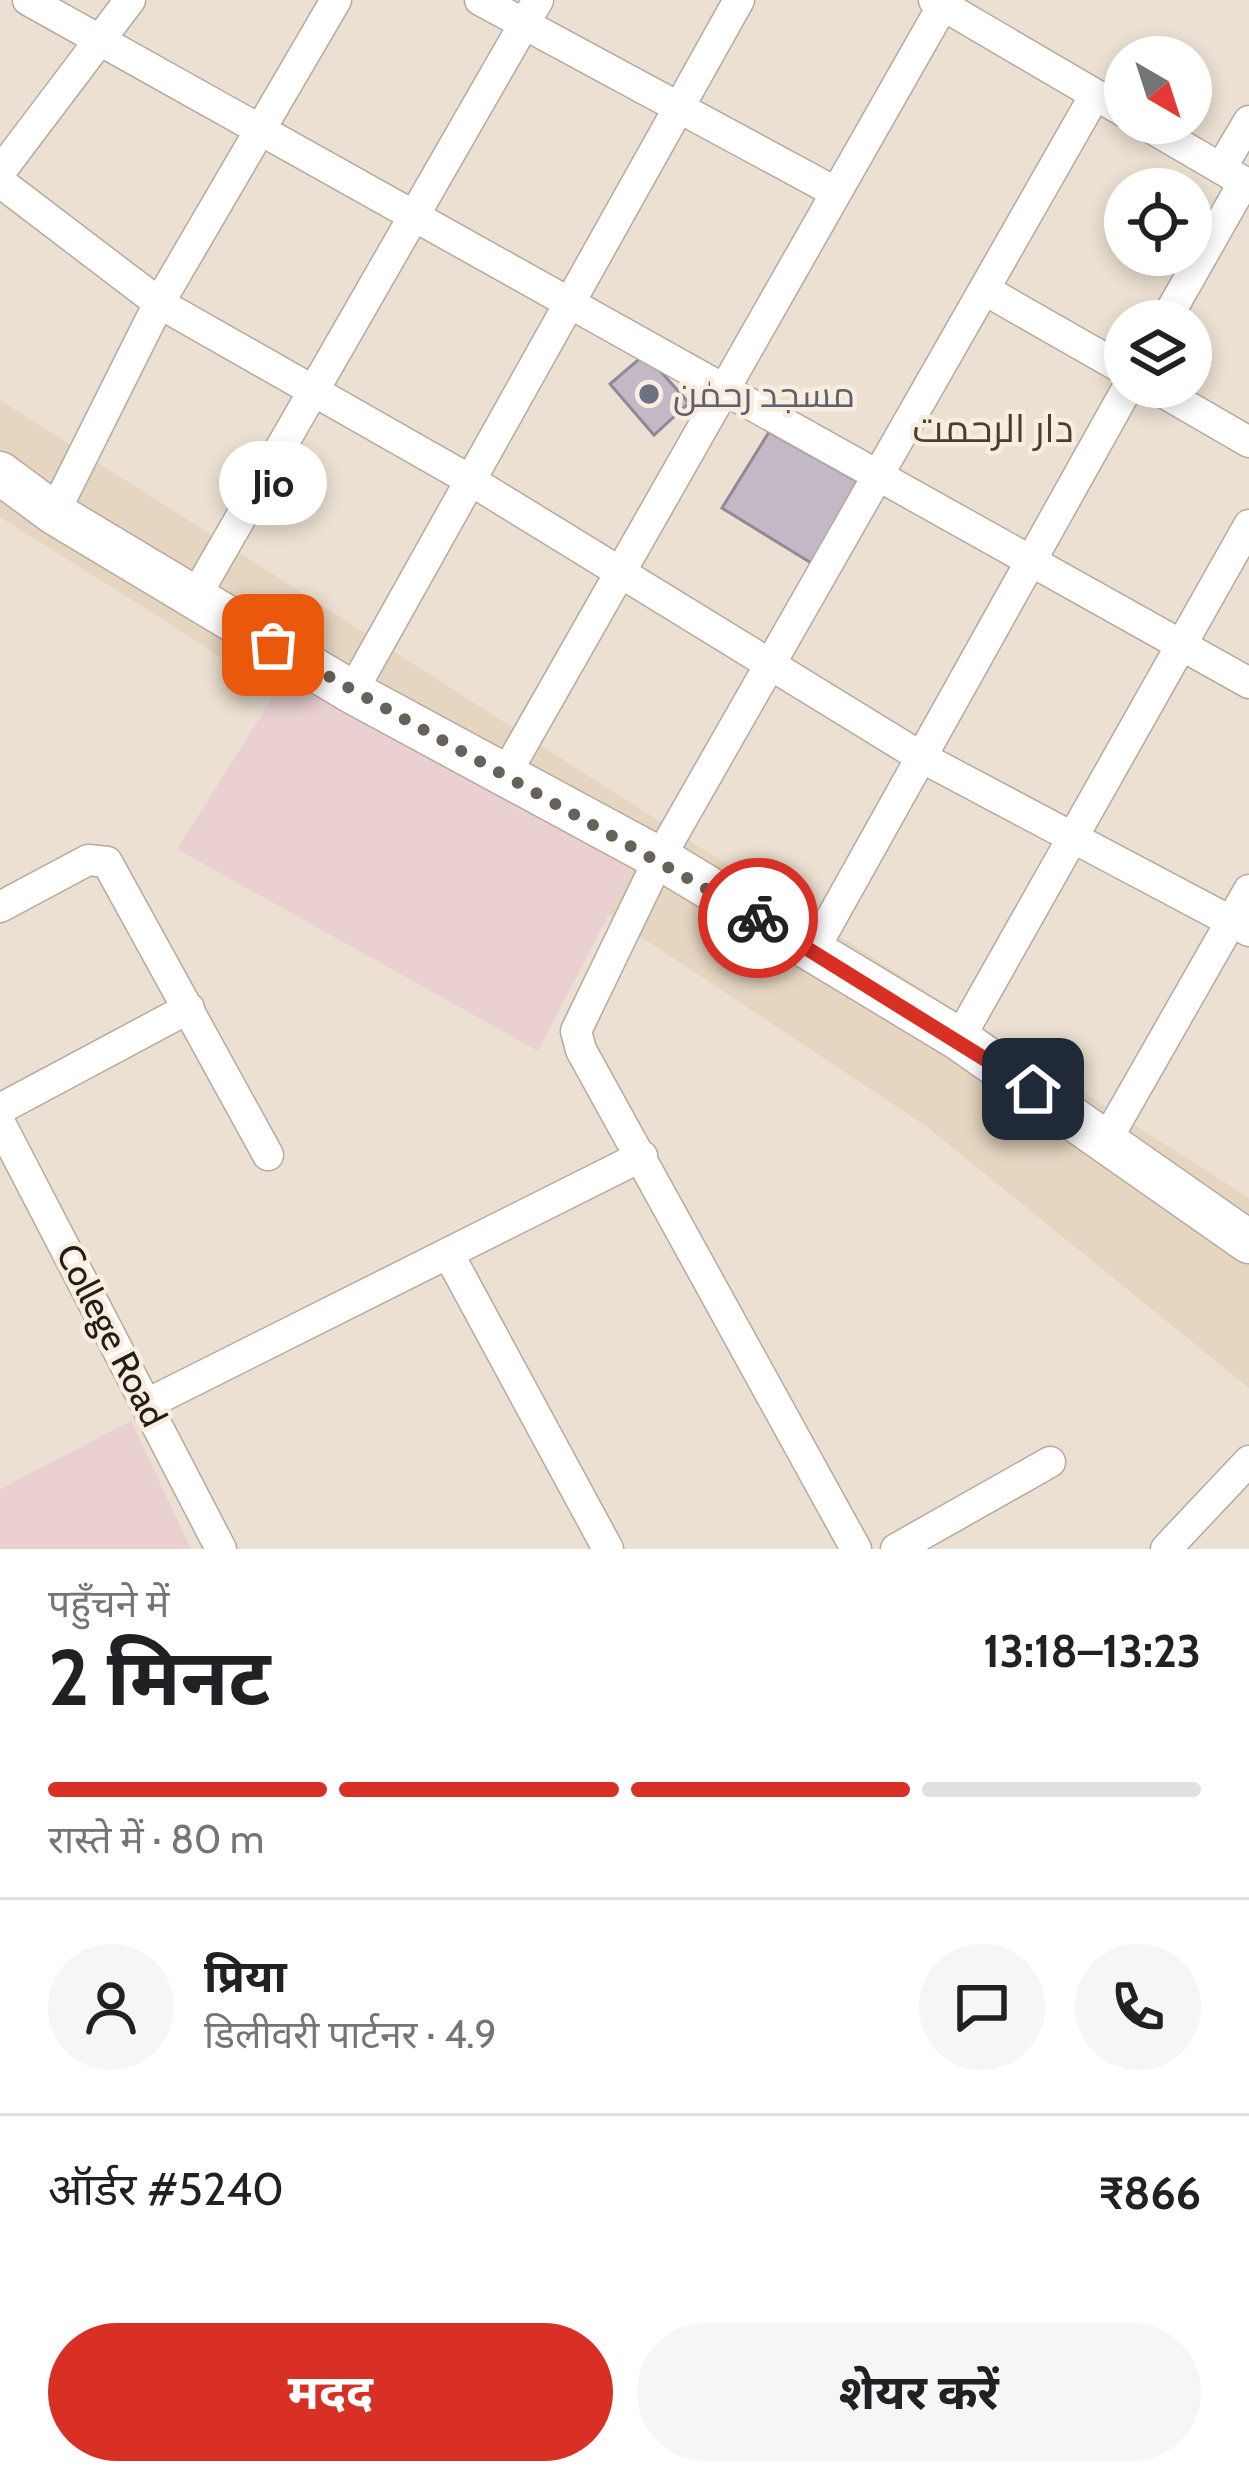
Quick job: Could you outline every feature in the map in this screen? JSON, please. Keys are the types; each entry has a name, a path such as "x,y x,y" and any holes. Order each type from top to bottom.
{"street":[{"path":"28,0 1249,683"},
{"path":"0,172 103,42 130,0"},
{"path":"54,513 159,303 336,0"},
{"path":"480,0 531,12 678,109 835,192"},
{"path":"352,692 739,0"},
{"path":"505,775 939,3 1104,100"},
{"path":"195,597 531,12"},
{"path":"856,1549 576,1031 659,859 1096,95"},
{"path":"1176,300 1238,178 1249,121"},
{"path":"1179,144 1238,178"},
{"path":"0,182 159,303 470,480 921,757 1240,926"},
{"path":"985,290 1104,358"},
{"path":"813,951 1116,408"},
{"path":"1190,408 1249,442"},
{"path":"0,473 54,513 352,692 659,859 959,1039 1249,1242"},
{"path":"959,1039 1249,525"},
{"path":"0,907 88,860 107,862 268,1155"},
{"path":"1107,1139 1240,926 1249,890"},
{"path":"0,1109 189,1008"},
{"name":"College Road","path":"0,1123 221,1549"},
{"path":"147,1404 642,1156"},
{"path":"449,1255 599,1546"},
{"path":"1166,1549 1249,1461"},
{"path":"896,1549 1050,1462"}],"shaded area":[{"path":"0,400 1249,1198 1249,1388 926,1126 161,618 0,517"},
{"path":"290,670 631,872 538,1051 177,849"},
{"path":"131,1421 191,1549 0,1549 0,1489"}],"building":[{"name":"مسجد رحمٰن","path":"645,354 689,403 654,435 610,384"},
{"path":"769,432 862,484 816,566 722,508"},
{"path":"274,600 291,611 279,629 262,618"}],"way so far":[{"path":"273,645 758,918"}],"place":[{"name":"مسجد رحمٰن","path":"649,394"},
{"name":"Jio","path":"273,645"}],"district":[{"name":"دار الرحمت","path":"993,428"}],"route":[{"path":"758,918 1033,1089"}]}
